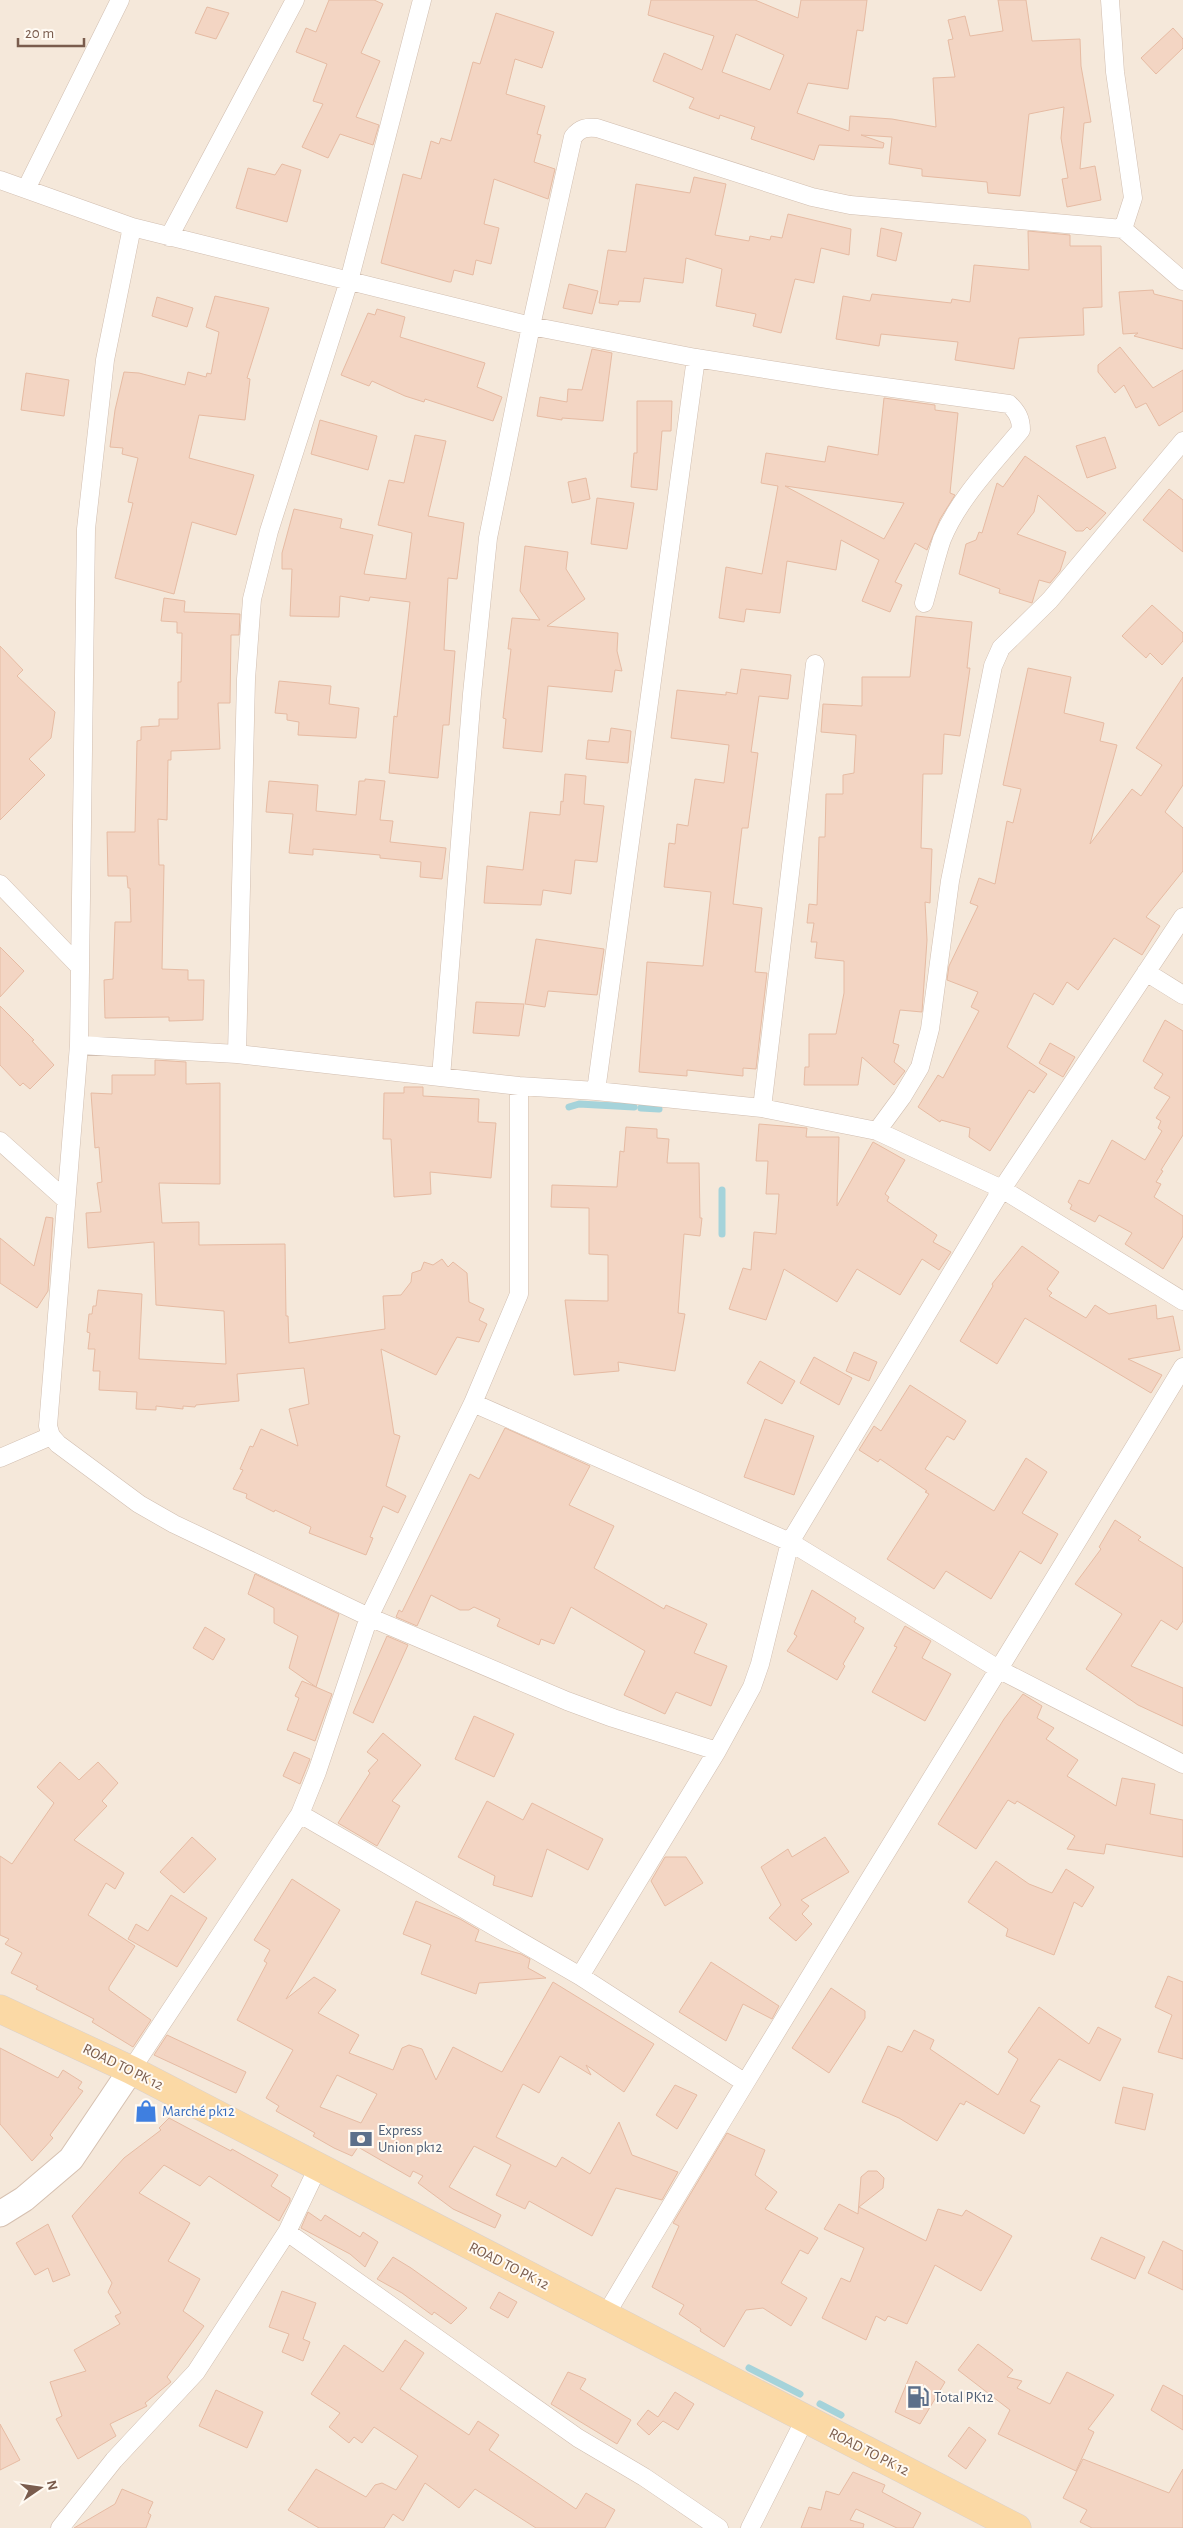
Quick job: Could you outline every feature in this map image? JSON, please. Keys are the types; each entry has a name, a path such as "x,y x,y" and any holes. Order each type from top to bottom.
{"main road":[{"name":"ROAD TO PK 12","path":"0,2009 131,2070 1017,2528"},
{"path":"0,2214 24,2200 71,2159 131,2070"}],"street":[{"path":"26,189 120,0"},
{"path":"170,237 295,0"},
{"path":"237,1054 246,679 252,599 269,531 349,281 422,0"},
{"path":"1110,0 1114,72 1133,198 1123,229"},
{"path":"441,1077 472,694 488,538 531,326 573,137 578,130 587,127 596,128 812,198 850,206 1123,229 1183,281"},
{"path":"0,180 132,227 531,326 696,358 834,380 1009,404 1017,412 1021,421 1021,430 971,490 955,514 942,539 924,602"},
{"path":"132,227 105,360 86,529 79,1046 48,1426 51,1436 58,1444 139,1504 165,1519 369,1617 567,1701 613,1718 717,1751"},
{"path":"596,1091 696,358"},
{"path":"877,1130 920,1067 930,1029 950,880 993,666 1001,648 1050,600 1183,441"},
{"path":"762,1108 815,664"},
{"path":"0,884 80,966"},
{"path":"580,1976 717,1751 752,1687 760,1664 790,1542 1002,1189 1183,916"},
{"path":"1146,972 1183,995"},
{"path":"79,1046 237,1054 519,1086 596,1091 762,1108 877,1130 1002,1189 1183,1301"},
{"path":"131,2070 300,1814 317,1772 369,1617 473,1403 519,1294 519,1086"},
{"path":"0,1141 66,1200"},
{"path":"605,2316 744,2082 1000,1670 1183,1367"},
{"path":"473,1403 790,1542 1000,1670 1183,1764"},
{"path":"0,1458 51,1436"},
{"path":"300,1814 580,1976 744,2082"},
{"path":"60,2528 114,2460 196,2372 287,2232 318,2167"},
{"path":"287,2232 578,2438 644,2477 719,2528"},
{"path":"750,2528 805,2419"}],"shaded area":[{"path":"0,0 1183,0 1183,2528 0,2528"}],"building":[{"path":"329,0 374,0 383,4 361,53 380,61 356,117 379,125 373,145 340,134 328,158 302,147 323,104 313,101 327,64 296,52 306,28 316,32"},
{"path":"651,0 755,0 798,18 801,0 867,0 863,31 857,30 848,89 808,83 797,113 849,131 850,116 892,119 936,127 933,78 955,77 948,40 953,39 948,20 965,16 970,36 1003,31 998,0 1026,0 1032,41 1080,39 1081,66 1091,122 1084,123 1080,169 1095,166 1101,200 1067,207 1062,179 1068,178 1061,138 1064,107 1029,114 1020,196 988,193 987,182 922,176 922,169 889,164 892,137 861,135 884,143 883,148 819,145 814,160 751,139 755,127 720,115 719,119 689,108 694,98 653,81 664,53 702,70 714,36 648,15","holes":["736,34 784,55 770,90 722,72"]},
{"path":"207,7 229,13 216,39 195,33"},
{"path":"496,13 554,32 542,68 515,59 506,94 545,106 537,134 541,135 534,162 555,169 548,199 494,179 484,224 499,228 491,264 476,260 473,275 454,270 451,282 449,282 381,263 403,174 421,179 431,141 439,144 441,138 451,141 473,62 480,64"},
{"path":"1173,28 1183,39 1183,48 1156,74 1141,58"},
{"path":"282,164 301,170 287,222 236,208 248,168 275,175"},
{"path":"694,177 726,184 715,235 749,241 750,236 770,240 771,236 782,238 788,214 851,229 849,255 821,248 814,283 795,279 781,333 753,326 756,314 716,306 722,269 686,258 683,283 644,278 640,302 619,301 618,305 599,303 608,250 626,252 636,184 690,193"},
{"path":"881,228 902,233 896,261 877,256"},
{"path":"1028,231 1070,235 1070,246 1101,246 1102,307 1083,308 1084,335 1019,338 1014,369 955,360 958,342 881,334 879,346 836,339 843,296 870,301 872,294 951,303 952,299 970,302 974,265 1029,270"},
{"path":"569,284 598,291 592,314 563,308"},
{"path":"1153,290 1154,294 1183,301 1183,349 1134,336 1138,333 1123,334 1119,292"},
{"path":"215,296 269,308 247,378 250,379 245,420 199,415 189,458 254,475 236,535 192,522 174,594 115,578 133,503 128,502 138,458 122,454 123,448 110,447 115,410 124,372 139,373 185,385 188,372 206,377 207,373 211,374 219,332 206,327"},
{"path":"157,297 193,308 187,327 152,316"},
{"path":"377,309 405,317 400,337 485,363 477,387 502,397 493,421 425,399 424,402 405,396 372,381 369,386 341,375 368,313 375,315"},
{"path":"1120,347 1153,388 1183,370 1183,411 1159,426 1146,403 1136,408 1124,385 1115,393 1098,372 1098,365"},
{"path":"592,349 612,353 603,421 562,418 562,420 537,416 540,397 567,402 568,389 582,390"},
{"path":"26,373 69,380 64,416 21,410"},
{"path":"884,398 935,405 935,410 958,413 950,493 955,495 940,519 927,550 915,543 895,582 902,585 890,612 862,601 879,560 841,540 836,570 787,561 780,613 746,609 744,622 719,618 726,567 762,574 778,486 761,483 766,453 825,462 828,446 878,455","holes":["785,486 904,503 884,539"]},
{"path":"637,401 672,401 671,431 662,431 657,490 631,487 634,453 637,453"},
{"path":"320,420 377,436 368,470 311,454"},
{"path":"415,435 446,441 428,516 464,523 457,579 448,578 444,650 455,651 449,725 443,725 438,778 389,773 394,716 397,717 410,602 370,597 369,601 340,596 339,617 290,616 292,569 282,569 282,553 294,509 342,519 340,528 373,535 364,574 406,579 412,533 378,525 389,480 404,483"},
{"path":"1105,437 1116,468 1087,478 1076,446"},
{"path":"1025,456 1106,513 1090,530 1087,527 1083,531 1076,531 1038,495 1034,512 1017,534 1066,552 1060,571 1050,583 1039,580 1032,603 999,593 1000,589 959,574 966,544 976,540 979,532 982,533 997,483 1003,487"},
{"path":"586,478 590,499 572,503 568,482"},
{"path":"1169,489 1183,500 1183,552 1143,520"},
{"path":"597,498 634,503 627,549 591,544"},
{"path":"525,546 568,552 566,569 585,599 547,626 618,633 617,651 622,671 615,670 612,692 548,686 542,752 503,748 506,719 503,718 511,649 508,649 512,618 540,620 520,591"},
{"path":"164,598 185,601 184,612 240,614 239,635 231,635 230,703 218,703 220,749 171,751 171,760 168,760 167,820 158,819 159,865 164,865 162,969 188,970 188,980 204,980 203,1020 169,1021 169,1017 105,1018 104,980 113,979 115,922 131,922 130,888 128,888 127,876 108,876 107,832 135,832 137,741 141,740 141,727 159,726 159,719 178,719 178,682 181,682 182,633 177,633 177,622 161,621"},
{"path":"1152,605 1183,633 1183,641 1162,665 1150,653 1146,658 1122,636"},
{"path":"916,616 972,622 967,668 970,668 960,736 944,734 942,774 923,774 921,848 932,849 930,903 925,902 927,940 922,1012 900,1010 893,1043 899,1045 894,1062 905,1071 894,1085 862,1057 858,1085 804,1085 805,1067 809,1067 809,1034 836,1034 844,993 844,961 815,958 817,942 811,942 814,923 807,923 809,904 817,905 819,837 825,837 826,794 843,794 843,775 854,773 856,735 821,732 823,704 862,706 862,677 910,677"},
{"path":"0,646 23,670 17,676 55,712 51,738 29,759 45,775 0,820"},
{"path":"1028,668 1071,677 1064,713 1104,723 1100,741 1117,745 1090,844 1132,789 1141,796 1162,765 1136,748 1183,677 1183,785 1165,812 1183,828 1183,871 1146,917 1160,926 1142,955 1114,938 1078,990 1067,982 1053,1005 1034,993 1007,1047 1047,1074 1034,1093 1029,1090 990,1151 969,1137 970,1128 941,1120 940,1122 918,1107 938,1075 943,1078 979,1011 971,1007 978,992 947,980 949,966 978,906 970,903 979,878 995,884 1007,821 1013,823 1021,789 1003,785"},
{"path":"741,669 791,675 788,699 759,696 751,752 758,753 748,828 742,828 733,904 762,908 755,972 767,973 756,1069 743,1068 743,1076 687,1070 687,1076 639,1072 647,962 703,966 711,892 664,887 669,843 675,844 677,824 688,826 695,779 724,783 729,745 671,738 677,690 726,695 726,692 737,694"},
{"path":"279,681 331,686 329,704 359,708 356,738 298,735 299,722 287,720 287,714 275,713"},
{"path":"611,728 631,731 628,763 586,759 588,740 609,742"},
{"path":"565,774 586,776 584,804 604,806 597,862 575,860 571,894 543,890 541,905 484,903 487,866 523,870 530,812 560,815"},
{"path":"365,779 385,781 380,820 393,821 390,842 446,848 442,879 420,877 421,862 380,858 380,855 313,849 313,855 289,853 293,814 266,812 269,781 318,785 316,811 356,815 359,781 365,781"},
{"path":"536,939 604,949 597,995 548,991 545,1007 525,1004"},
{"path":"0,947 24,971 0,997"},
{"path":"476,1002 524,1004 519,1036 473,1033"},
{"path":"0,1006 34,1040 32,1041 54,1065 30,1089 23,1083 20,1086 0,1065"},
{"path":"1165,1020 1183,1031 1183,1135 1161,1170 1163,1171 1156,1182 1161,1184 1154,1197 1183,1216 1183,1236 1163,1269 1125,1244 1132,1233 1099,1215 1095,1222 1070,1209 1072,1205 1068,1202 1079,1180 1089,1184 1112,1140 1145,1160 1162,1131 1158,1128 1161,1121 1156,1118 1170,1097 1154,1088 1163,1074 1143,1061"},
{"path":"1050,1043 1075,1057 1063,1077 1039,1063"},
{"path":"155,1060 186,1062 186,1084 220,1083 220,1184 159,1183 162,1223 199,1222 199,1245 285,1244 286,1316 288,1316 289,1343 385,1329 383,1296 401,1295 411,1282 412,1273 421,1270 424,1262 433,1265 442,1259 448,1267 453,1262 467,1273 469,1302 484,1309 479,1320 487,1324 479,1342 457,1337 436,1375 381,1349 394,1434 400,1436 386,1486 406,1496 398,1513 383,1506 370,1537 373,1538 366,1555 309,1533 311,1527 275,1510 274,1512 246,1498 247,1494 233,1489 243,1470 240,1469 250,1446 253,1447 261,1429 298,1446 289,1409 309,1404 304,1368 237,1374 239,1401 196,1405 195,1407 183,1406 183,1409 156,1406 156,1410 136,1409 137,1392 99,1390 100,1371 93,1371 95,1349 88,1349 90,1333 87,1332 89,1314 92,1314 93,1306 96,1306 98,1290 142,1294 139,1359 226,1364 224,1311 156,1305 154,1242 88,1248 86,1213 101,1212 97,1183 102,1182 99,1147 95,1148 91,1093 112,1094 112,1075 155,1075"},
{"path":"404,1087 423,1087 423,1096 479,1099 478,1122 496,1123 491,1178 430,1172 431,1194 394,1197 391,1139 383,1139 384,1093 404,1093"},
{"path":"759,1124 807,1128 806,1137 839,1137 837,1206 873,1142 905,1160 885,1194 889,1197 887,1201 937,1235 933,1242 951,1252 939,1270 922,1259 900,1295 857,1269 837,1302 784,1269 766,1320 729,1309 743,1268 751,1270 754,1232 776,1234 779,1194 766,1194 768,1161 756,1161"},
{"path":"626,1127 657,1129 657,1138 669,1139 667,1163 699,1163 700,1218 702,1218 700,1236 684,1234 678,1313 685,1314 675,1371 618,1362 619,1371 574,1375 565,1300 608,1301 608,1255 589,1254 589,1208 551,1207 552,1185 617,1187 620,1151 624,1152"},
{"path":"46,1217 53,1218 48,1291 37,1308 0,1283 0,1238 34,1266"},
{"path":"1022,1246 1059,1272 1047,1289 1052,1293 1049,1296 1086,1318 1095,1305 1109,1314 1156,1305 1157,1319 1173,1316 1180,1350 1128,1359 1162,1375 1151,1393 1025,1318 997,1364 960,1341 993,1286 992,1284"},
{"path":"854,1352 877,1362 869,1381 846,1371"},
{"path":"814,1357 852,1378 839,1405 800,1383"},
{"path":"760,1361 795,1381 782,1404 747,1383"},
{"path":"910,1385 966,1421 954,1440 947,1436 925,1469 994,1511 1026,1458 1047,1472 1022,1513 1058,1534 1041,1564 1020,1551 991,1599 946,1571 934,1589 887,1559 929,1494 880,1459 878,1462 859,1450 874,1426 881,1431"},
{"path":"765,1419 814,1436 794,1495 744,1477"},
{"path":"505,1428 590,1466 569,1505 614,1526 594,1568 664,1609 666,1605 707,1624 694,1653 727,1666 711,1706 676,1692 665,1714 624,1695 645,1651 571,1607 554,1644 541,1639 539,1645 497,1626 500,1619 474,1607 469,1610 460,1610 431,1595 417,1626 396,1617 399,1610 402,1612 470,1474 479,1479"},
{"path":"1115,1520 1141,1537 1138,1540 1183,1568 1183,1621 1177,1630 1161,1620 1131,1666 1183,1688 1183,1726 1138,1705 1086,1669 1122,1614 1075,1584 1101,1549 1099,1547"},
{"path":"255,1574 339,1614 316,1687 289,1668 298,1636 274,1623 274,1608 248,1594"},
{"path":"812,1590 856,1618 854,1622 864,1628 843,1664 845,1666 837,1680 787,1651 797,1636 794,1634"},
{"path":"905,1626 931,1641 922,1658 951,1674 925,1721 872,1692 897,1647 894,1646"},
{"path":"205,1627 225,1639 213,1660 193,1648"},
{"path":"387,1636 408,1645 373,1723 353,1713"},
{"path":"302,1681 332,1694 315,1741 287,1730 299,1698 295,1696"},
{"path":"1023,1694 1042,1706 1037,1718 1054,1728 1046,1739 1078,1760 1067,1776 1116,1806 1122,1778 1155,1784 1150,1814 1183,1820 1183,1857 1106,1844 1104,1854 1067,1849 1075,1836 1017,1801 1015,1804 1008,1800 976,1849 938,1824 1004,1719"},
{"path":"474,1716 514,1734 494,1777 455,1759"},
{"path":"383,1733 421,1765 392,1801 400,1806 377,1846 338,1823 370,1773 368,1771 378,1760 367,1752"},
{"path":"294,1752 310,1759 300,1784 283,1776"},
{"path":"60,1762 79,1780 98,1762 118,1783 102,1801 107,1806 74,1840 124,1873 115,1889 106,1883 88,1915 135,1946 109,1987 109,1990 151,2020 133,2047 92,2022 94,2019 36,1989 38,1986 11,1973 22,1953 5,1944 9,1939 0,1935 0,1856 12,1864 54,1803 37,1787"},
{"path":"487,1801 523,1820 532,1803 603,1839 588,1870 547,1849 532,1897 493,1885 495,1876 458,1857"},
{"path":"192,1837 216,1859 184,1893 160,1872"},
{"path":"825,1837 849,1872 801,1900 809,1906 802,1914 812,1924 796,1941 769,1918 781,1905 761,1867 788,1849 792,1857"},
{"path":"665,1857 686,1857 703,1883 665,1906 651,1881"},
{"path":"996,1861 1029,1884 1052,1893 1066,1869 1094,1887 1082,1907 1074,1902 1054,1955 1006,1936 1008,1929 968,1902"},
{"path":"292,1879 340,1910 286,1999 314,1977 336,1990 318,2013 359,2035 349,2053 393,2070 402,2048 409,2045 422,2049 436,2080 453,2047 502,2072 553,1982 654,2044 624,2092 586,2065 591,2075 560,2056 539,2093 523,2084 496,2137 556,2167 562,2157 590,2174 619,2122 632,2155 678,2172 662,2200 616,2188 592,2236 529,2201 525,2209 496,2195 511,2165 474,2146 449,2187 501,2215 495,2228 453,2209 418,2183 423,2176 413,2171 410,2177 358,2147 352,2156 313,2136 315,2133 276,2111 279,2106 266,2098 293,2050 237,2020 267,1963 264,1961 270,1950 254,1940","holes":["337,2075 377,2094 361,2123 320,2107"]},
{"path":"171,1895 207,1918 177,1967 128,1939 136,1924 148,1931"},
{"path":"416,1901 460,1919 479,1930 475,1941 521,1954 530,1959 528,1968 546,1978 479,1983 476,1994 421,1974 431,1945 403,1934"},
{"path":"711,1962 779,2006 772,2019 743,2004 726,2041 679,2012"},
{"path":"1168,1976 1183,1982 1183,2059 1158,2052 1172,2015 1155,2007"},
{"path":"831,1988 865,2011 865,2018 829,2073 792,2048"},
{"path":"1039,2007 1089,2044 1098,2027 1121,2039 1100,2081 1059,2059 1030,2101 1040,2106 1024,2134 966,2101 964,2105 960,2103 937,2141 899,2118 862,2102 888,2046 902,2052 914,2030 934,2040 930,2049 998,2095 1018,2059 1008,2052"},
{"path":"167,2035 246,2072 236,2093 154,2055"},
{"path":"0,2048 58,2078 63,2070 82,2082 78,2088 83,2091 50,2135 53,2138 32,2161 0,2124"},
{"path":"675,2085 697,2095 677,2129 656,2115"},
{"path":"1123,2087 1153,2094 1145,2130 1115,2123"},
{"path":"169,2118 231,2151 232,2149 278,2175 271,2186 290,2198 290,2201 279,2221 209,2176 200,2186 164,2165 139,2193 190,2223 168,2261 200,2279 183,2311 204,2326 167,2377 171,2382 145,2403 147,2406 110,2424 116,2436 78,2459 56,2419 62,2416 50,2382 86,2371 74,2350 120,2324 115,2316 121,2313 108,2292 112,2283 72,2216 124,2158 161,2130 159,2128"},
{"path":"727,2133 765,2150 755,2175 777,2192 765,2209 818,2238 808,2254 800,2250 781,2283 807,2298 791,2326 763,2308 746,2310 724,2347 679,2314 684,2305 652,2287 679,2226 673,2223"},
{"path":"868,2171 877,2171 884,2178 883,2188 859,2207 926,2241 938,2209 962,2216 966,2210 1012,2236 981,2291 935,2265 907,2324 888,2316 885,2321 876,2316 866,2340 822,2318 841,2278 850,2282 864,2248 824,2229 839,2204 858,2214 861,2177"},
{"path":"308,2212 321,2221 325,2215 360,2237 363,2232 378,2242 365,2267 350,2254 301,2228"},
{"path":"48,2224 70,2275 53,2282 48,2268 35,2275 16,2243"},
{"path":"1101,2237 1145,2257 1135,2279 1091,2259"},
{"path":"1163,2241 1183,2251 1183,2290 1148,2273"},
{"path":"393,2257 467,2308 451,2324 434,2312 432,2315 402,2293 377,2279"},
{"path":"282,2291 316,2303 303,2339 310,2342 303,2361 282,2352 289,2334 269,2327"},
{"path":"499,2292 517,2302 508,2318 490,2308"},
{"path":"405,2340 424,2353 400,2389 469,2435 478,2421 499,2435 489,2450 576,2509 586,2493 615,2510 605,2528 536,2528 475,2489 459,2508 425,2483 403,2521 393,2514 384,2528 319,2528 288,2510 316,2469 366,2497 375,2485 382,2483 396,2490 418,2456 374,2427 362,2443 354,2437 349,2443 329,2427 340,2413 311,2394 344,2345 383,2372"},
{"path":"978,2344 1013,2370 1007,2377 1022,2381 1017,2388 1050,2404 1067,2372 1114,2395 1088,2429 1094,2432 1076,2471 998,2434 1010,2410 958,2370"},
{"name":"Total PK12","path":"916,2361 945,2382 920,2424 895,2412"},
{"path":"568,2372 586,2379 580,2389 631,2420 617,2444 551,2404"},
{"path":"1163,2385 1183,2396 1183,2430 1151,2410"},
{"path":"216,2390 263,2412 247,2448 199,2426"},
{"path":"675,2392 694,2404 678,2430 663,2421 649,2435 637,2424 648,2410 658,2417"},
{"path":"0,2424 20,2460 0,2470"},
{"path":"969,2427 986,2440 966,2469 948,2456"},
{"path":"1083,2459 1169,2493 1183,2469 1183,2528 1092,2528 1080,2522 1087,2510 1063,2498"},
{"path":"853,2472 885,2485 882,2492 921,2513 913,2528 897,2528 856,2509 850,2520 864,2524 863,2528 801,2528 809,2507 821,2510 826,2491 839,2495"},
{"path":"122,2489 153,2502 148,2513 151,2515 146,2528 74,2528 115,2504"}],"waterway":[{"path":"569,1107 579,1104 634,1107"},
{"path":"641,1108 659,1109"},
{"path":"722,1190 722,1234"},
{"path":"749,2368 800,2394"},
{"path":"820,2404 841,2415"}],"place":[{"name":"Marché pk12","path":"146,2111"},
{"name":"Express Union pk12","path":"361,2139"},
{"name":"Total PK12","path":"918,2397"}]}
